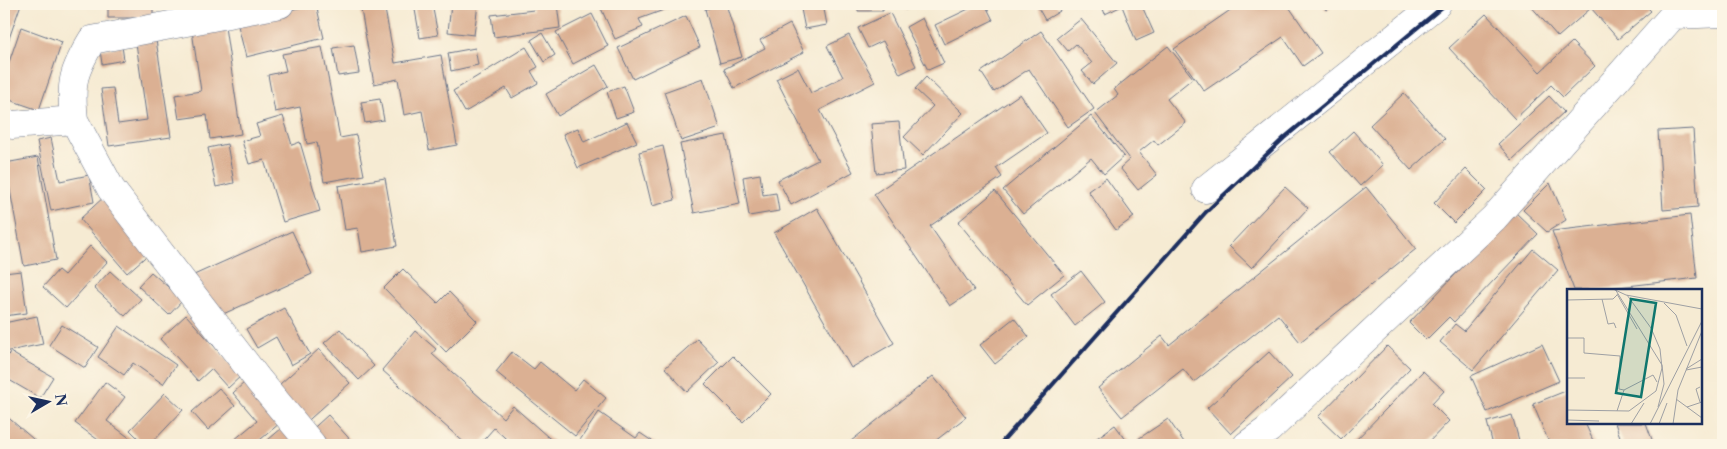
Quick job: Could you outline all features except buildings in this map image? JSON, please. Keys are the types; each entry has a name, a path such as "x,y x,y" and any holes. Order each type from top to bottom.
{"street":[{"path":"280,4 92,40 78,64 71,91 74,120 111,190 259,381 312,445"},
{"path":"1206,189 1437,4"},
{"path":"1247,445 1269,429 1494,218 1678,9 1723,14"},
{"path":"4,123 12,125 74,120"}],"railway":[{"path":"999,445 1206,212 1284,138 1446,4"}]}
